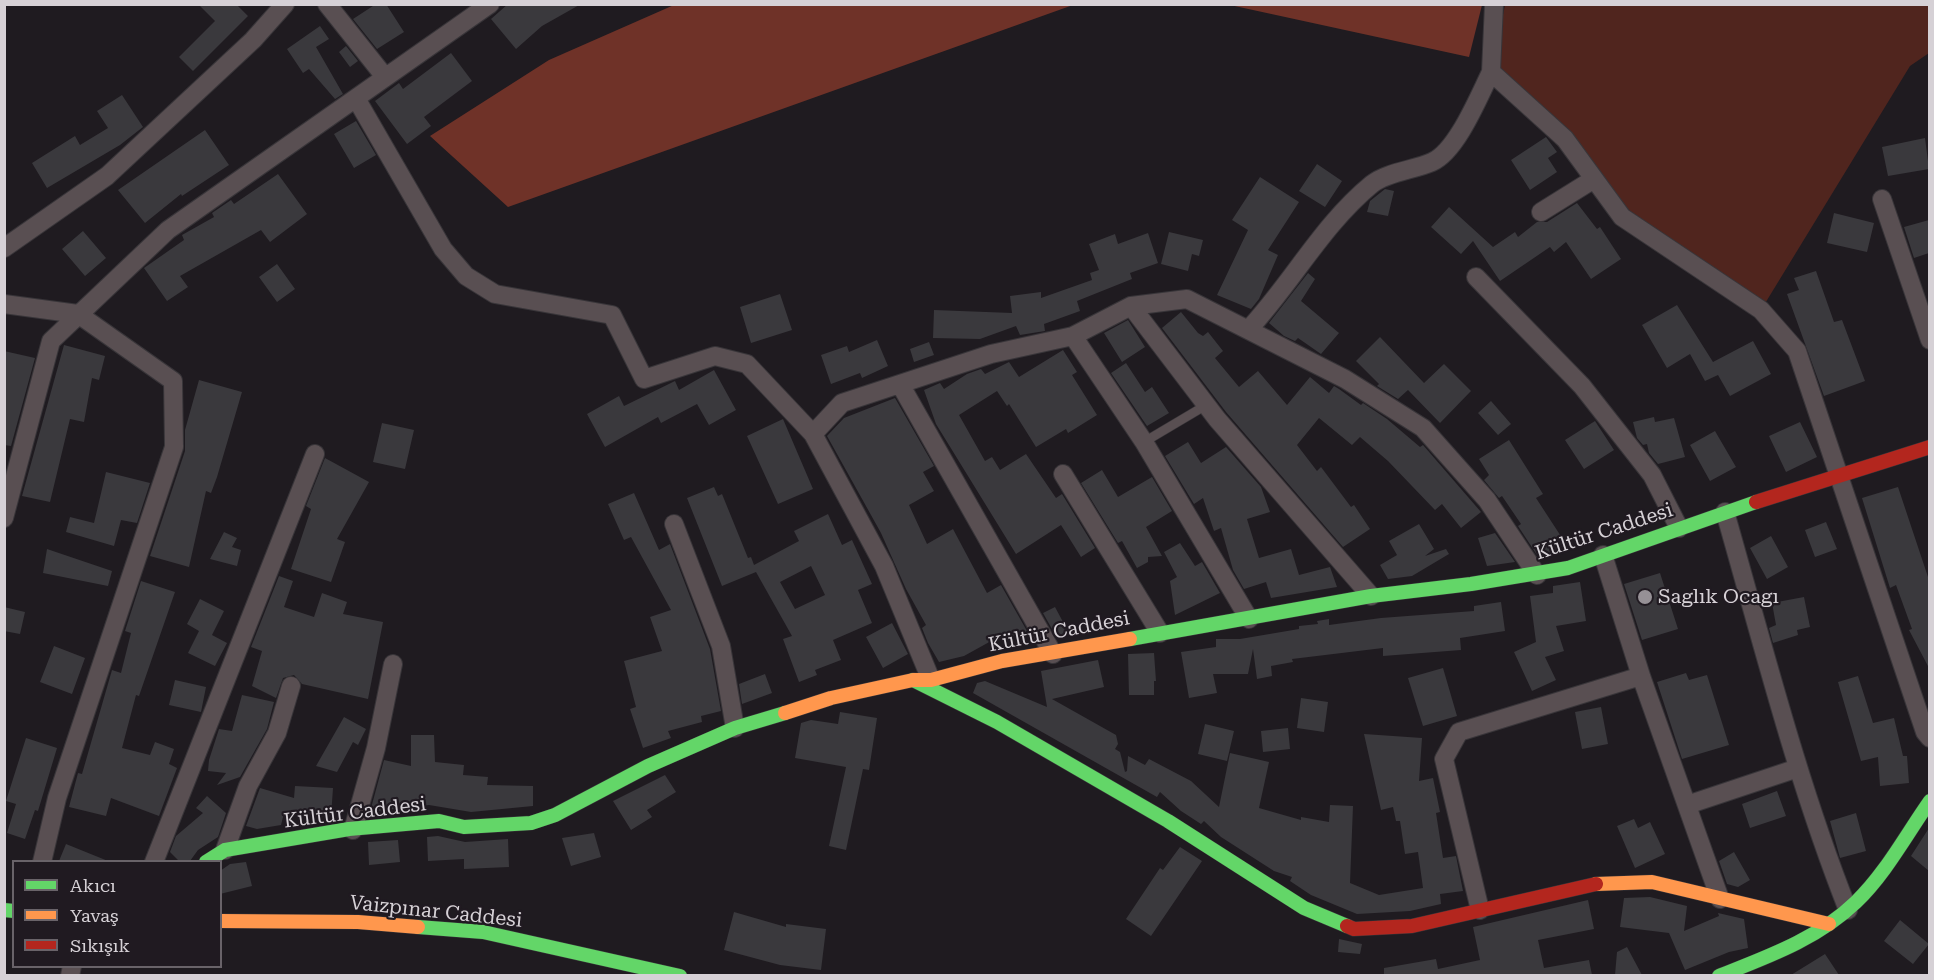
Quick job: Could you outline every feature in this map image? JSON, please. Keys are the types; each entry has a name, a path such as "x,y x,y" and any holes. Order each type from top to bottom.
{"street":[{"path":"4,248 107,176 253,40 285,4"},
{"path":"327,4 386,77"},
{"path":"4,518 51,341 168,230 357,100 490,4"},
{"path":"1248,330 1278,298 1322,233 1374,182 1435,161 1464,128 1491,72 1494,4"},
{"path":"1491,72 1565,139 1622,217 1761,310 1797,351 1841,476 1925,732 1929,738"},
{"path":"357,100 443,249 466,276 495,294 612,315 644,379 715,356 747,364 813,434 884,566 931,680"},
{"path":"1541,212 1594,179"},
{"path":"1882,199 1929,340"},
{"path":"1476,277 1582,386 1652,475 1679,528"},
{"path":"813,434 842,403 991,354 1073,336 1131,306 1187,298 1345,379 1423,428 1486,500 1537,575"},
{"path":"4,304 78,314 173,381 174,447 57,798 42,860"},
{"path":"1131,306 1208,404 1217,419 1371,596"},
{"path":"1073,336 1144,442 1249,619"},
{"path":"900,384 1053,654"},
{"name":"Kültür Caddesi","path":"208,860 225,850 353,830 439,821 464,827 531,823 555,815 648,765 735,728 831,698 913,680 931,680 1002,661 1053,654 1160,633 1371,596 1537,575 1568,568 1725,512 1929,447"},
{"path":"154,860 315,454"},
{"path":"1063,474 1160,633"},
{"path":"1725,512 1798,768 1848,910"},
{"path":"674,524 721,646 735,728"},
{"path":"1604,555 1641,676 1720,899"},
{"path":"353,830 376,748 393,664"},
{"path":"1480,910 1444,759 1459,732 1641,676"},
{"path":"913,680 997,722 1168,821 1304,908 1354,929 1412,926 1593,884 1652,882 1829,924"},
{"path":"225,850 248,786 277,733 291,686"},
{"path":"1687,805 1798,768"},
{"path":"1719,975 1801,942 1848,910 1866,890 1929,801"},
{"name":"Vaizpınar Caddesi","path":"222,921 358,922 483,932 680,975"}],"lane":[{"path":"1144,442 1208,404"}],"shaded area":[{"path":"674,5 1073,5 508,207 430,136 549,60"},
{"path":"1230,5 1482,5 1469,57"},
{"path":"1505,5 1929,5 1929,53 1910,66 1761,310 1622,217 1491,72"}],"building":[{"path":"198,4 236,4 248,16 193,71 179,57 215,21"},
{"path":"376,4 386,4 404,32 377,49 353,19"},
{"path":"508,4 581,4 542,26 516,49 491,19"},
{"path":"320,26 329,39 316,47 343,94 335,99 309,69 303,73 287,49"},
{"path":"346,46 358,61 350,67 339,52"},
{"path":"451,53 472,81 424,117 431,126 407,144 375,101 399,83 403,89"},
{"path":"122,95 143,127 120,145 47,188 32,163 75,136 80,145 108,128 97,111"},
{"path":"356,121 376,155 354,168 334,134"},
{"path":"205,130 229,165 182,196 181,194 145,223 118,190"},
{"path":"1546,137 1557,152 1548,158 1557,172 1530,190 1511,160"},
{"path":"1925,138 1929,169 1888,176 1882,147"},
{"path":"1317,164 1342,181 1325,207 1299,191"},
{"path":"278,174 307,214 270,242 261,230 180,276 188,287 167,301 144,268 184,240 182,235 214,217 212,213 231,200 234,204"},
{"path":"1260,177 1299,202 1268,250 1278,255 1259,299 1251,309 1217,295 1248,230 1232,220"},
{"path":"1385,189 1394,191 1388,216 1367,212 1370,201"},
{"path":"1577,203 1597,229 1600,227 1621,259 1591,279 1566,242 1554,252 1550,247 1500,281 1473,241 1461,254 1431,227 1449,207 1493,247 1515,232 1518,237 1537,222 1547,222"},
{"path":"1834,213 1874,223 1867,252 1827,243"},
{"path":"1929,220 1929,253 1914,258 1904,227"},
{"path":"83,231 106,258 85,276 62,249"},
{"path":"1169,232 1203,240 1199,256 1192,254 1188,271 1161,264"},
{"path":"1148,233 1158,263 1130,273 1132,279 1077,301 1080,311 1044,324 1045,331 1020,335 1016,326 980,339 933,338 934,310 1012,313 1010,296 1041,292 1041,298 1092,280 1090,273 1099,270 1089,244 1115,234 1118,244"},
{"path":"277,264 295,289 277,302 259,277"},
{"path":"1816,271 1834,322 1842,320 1865,381 1824,396 1787,294 1799,290 1794,278"},
{"path":"1308,273 1315,279 1301,301 1339,333 1321,354 1298,338 1295,341 1284,336 1269,323"},
{"path":"780,294 792,330 751,343 740,307"},
{"path":"1677,305 1713,362 1753,341 1771,374 1730,396 1718,375 1705,381 1690,354 1667,368 1642,325"},
{"path":"1181,312 1198,333 1203,336 1208,332 1223,351 1215,358 1239,387 1258,371 1287,405 1310,377 1329,393 1334,386 1361,405 1363,403 1387,419 1420,447 1423,445 1481,512 1461,528 1442,504 1435,510 1388,461 1360,437 1352,445 1319,418 1297,445 1317,471 1321,467 1351,507 1354,505 1370,529 1343,547 1226,412 1162,328"},
{"path":"1128,320 1145,347 1122,362 1104,333"},
{"path":"1380,337 1424,383 1444,364 1471,391 1440,423 1408,390 1398,399 1377,386 1379,384 1356,361"},
{"path":"877,340 888,366 862,378 860,373 831,384 821,355 847,346 849,352"},
{"path":"929,342 934,355 914,362 910,349"},
{"path":"64,345 105,356 99,380 92,378 84,422 70,419 50,502 22,496"},
{"path":"1063,350 1077,372 1072,375 1097,415 1068,433 1066,429 1036,447 1009,404 1007,406 997,391 959,415 985,461 992,457 1000,470 1026,454 1056,498 1062,494 1095,548 1081,557 1061,525 1016,554 936,424 924,390 940,383 944,389 967,374 981,369 985,374 1009,362 1019,377"},
{"path":"4,351 35,358 11,446 4,445"},
{"path":"1126,363 1145,392 1152,387 1169,413 1147,426 1111,373"},
{"path":"714,370 736,410 709,425 697,404 661,423 658,417 605,447 587,414 619,396 624,406 675,381 679,390"},
{"path":"199,380 242,392 217,477 211,493 206,491 189,567 150,556 185,451 185,430"},
{"path":"895,398 934,466 923,472 934,491 909,505 927,544 953,529 987,593 1001,585 1027,631 1006,642 1002,635 964,656 939,662 922,628 926,625 906,589 881,533 827,436 844,418"},
{"path":"1491,401 1511,424 1498,435 1478,413"},
{"path":"1654,417 1655,422 1674,418 1685,457 1658,464 1649,453 1647,444 1643,445 1637,438 1633,422"},
{"path":"783,419 813,489 778,504 747,436"},
{"path":"1595,421 1614,450 1584,469 1565,440"},
{"path":"1800,422 1817,457 1786,472 1769,436"},
{"path":"382,423 414,430 405,469 373,462"},
{"path":"1715,431 1736,467 1710,481 1690,445"},
{"path":"1509,440 1543,494 1536,498 1566,544 1545,557 1539,558 1518,526 1521,524 1502,496 1499,498 1484,480 1489,475 1479,459"},
{"path":"1188,442 1201,463 1226,447 1261,487 1270,512 1247,519 1259,558 1291,549 1299,575 1330,567 1337,587 1271,598 1266,582 1244,589 1233,570 1221,528 1214,531 1203,498 1194,504 1165,456"},
{"path":"325,458 369,482 337,539 345,542 331,582 291,569 311,509 306,506"},
{"path":"1102,470 1118,497 1152,477 1172,511 1146,527 1162,556 1148,557 1148,562 1137,568 1122,541 1118,543 1081,483"},
{"path":"106,472 150,483 137,523 121,520 114,546 66,532 70,517 94,523"},
{"path":"714,487 718,496 722,494 748,558 751,557 754,565 799,541 794,531 828,514 842,545 852,540 872,584 858,590 872,623 833,640 841,660 815,670 817,675 799,682 783,639 792,636 756,572 722,586 687,498","holes":["811,566 825,595 795,609 780,582"]},
{"path":"1898,487 1929,580 1929,668 1909,630 1912,629 1896,585 1890,588 1862,498"},
{"path":"634,493 659,550 670,544 710,649 721,711 701,716 702,722 668,731 671,738 643,748 630,709 636,707 624,661 662,651 650,617 671,610 631,537 624,540 608,504"},
{"path":"1826,522 1837,549 1815,557 1805,530"},
{"path":"1419,524 1434,549 1425,556 1446,549 1449,554 1412,576 1388,579 1380,565 1397,555 1389,541"},
{"path":"224,532 237,538 232,547 241,550 237,566 210,559"},
{"path":"1495,533 1515,562 1487,566 1478,538"},
{"path":"1771,536 1788,567 1767,579 1750,548"},
{"path":"1180,543 1195,566 1202,562 1220,593 1175,615 1170,581 1177,577 1164,552"},
{"path":"47,549 112,571 108,586 43,573"},
{"path":"1660,573 1678,629 1642,640 1624,584"},
{"path":"279,576 293,581 284,607 314,617 322,593 347,602 343,614 383,622 368,699 302,684 294,675 283,678 276,698 252,686 262,651 251,647"},
{"path":"141,581 175,592 139,696 136,695 122,748 150,755 155,742 174,749 169,764 177,768 159,816 111,798 106,816 69,807 78,773 82,774 112,670 121,673 131,633 125,631"},
{"path":"1580,582 1586,621 1556,626 1564,651 1545,657 1556,680 1532,691 1514,652 1536,642 1530,596 1553,593 1553,586"},
{"path":"1804,597 1810,627 1797,630 1798,635 1773,643 1769,628 1776,625 1772,603"},
{"path":"200,599 224,611 212,635 227,643 215,666 188,653 199,631 187,624"},
{"path":"1501,602 1505,631 1460,638 1461,650 1383,656 1383,648 1292,659 1293,662 1271,666 1272,676 1257,679 1253,649 1248,674 1213,674 1217,693 1189,698 1181,652 1216,647 1216,639 1240,639 1299,629 1299,626 1318,624 1317,621 1329,619 1329,625 1381,618 1474,611 1474,606"},
{"path":"4,607 25,612 20,634 4,631"},
{"path":"1055,607 1070,635 1057,638 1043,613"},
{"path":"892,623 908,654 883,668 866,637"},
{"path":"54,646 85,658 72,694 40,682"},
{"path":"1154,653 1156,681 1154,681 1154,695 1129,695 1128,654"},
{"path":"1098,660 1104,687 1052,699 1116,735 1118,744 1115,749 1120,752 1125,772 1128,756 1145,765 1149,759 1191,781 1219,807 1230,753 1269,762 1259,808 1301,820 1301,817 1329,822 1330,805 1353,806 1350,883 1379,895 1423,888 1418,852 1405,854 1400,821 1396,821 1393,807 1381,810 1364,734 1422,738 1419,781 1433,778 1440,812 1436,813 1443,858 1456,856 1463,891 1440,894 1441,904 1410,911 1357,914 1311,895 1290,881 1292,877 1274,871 1221,837 1204,821 1201,824 1181,811 1160,792 1157,797 973,693 977,683 985,681 1047,707 1041,671"},
{"path":"1443,668 1457,716 1423,726 1408,678"},
{"path":"1686,673 1689,680 1707,675 1729,745 1682,759 1657,682"},
{"path":"765,674 772,693 742,704 739,684"},
{"path":"1858,676 1873,723 1894,718 1903,756 1907,756 1909,783 1880,786 1878,757 1861,761 1838,682"},
{"path":"175,680 206,687 201,712 169,705"},
{"path":"242,695 274,702 267,729 240,777 217,785 226,773 208,771 209,760 219,729 232,731"},
{"path":"1301,698 1328,702 1324,732 1297,728"},
{"path":"1601,707 1608,744 1582,749 1575,712"},
{"path":"840,712 877,718 869,770 863,769 846,850 829,846 846,767 795,758 801,723 811,720 838,724"},
{"path":"344,717 366,729 358,745 353,742 337,772 316,766"},
{"path":"1205,724 1234,731 1227,761 1198,754"},
{"path":"1288,728 1290,749 1263,752 1261,731"},
{"path":"411,735 434,735 435,762 464,765 463,775 488,777 487,785 533,786 533,806 471,812 429,805 370,812 384,760 411,766"},
{"path":"26,738 57,748 38,811 35,810 25,839 7,833 16,804 6,801"},
{"path":"665,775 676,792 647,810 652,817 631,830 613,801"},
{"path":"295,786 333,788 331,817 284,813 281,825 257,829 246,826 260,788 294,798"},
{"path":"1777,791 1786,816 1750,828 1742,804"},
{"path":"207,796 226,813 218,837 198,850 191,860 178,860 170,852 176,836 203,813 196,808"},
{"path":"1856,813 1866,851 1840,858 1830,821"},
{"path":"1634,819 1638,828 1650,822 1665,854 1635,868 1617,826"},
{"path":"1929,828 1929,871 1911,856"},
{"path":"594,833 601,857 571,866 562,838"},
{"path":"438,836 465,842 508,839 509,867 464,869 464,859 428,861 427,837"},
{"path":"398,840 400,862 369,865 368,842"},
{"path":"66,844 106,860 59,860"},
{"path":"1180,847 1202,861 1151,936 1126,919 1160,868 1163,870"},
{"path":"1734,852 1750,880 1738,887 1727,884 1719,861"},
{"path":"246,862 252,886 222,894 222,870 230,864"},
{"path":"1650,897 1687,906 1684,931 1719,916 1718,913 1744,919 1748,948 1729,952 1685,970 1669,933 1620,927 1624,898"},
{"path":"1588,900 1594,929 1538,940 1544,968 1589,960 1592,975 1384,975 1384,968 1436,959 1438,969 1480,960 1473,927"},
{"path":"734,912 786,927 786,924 826,929 821,970 780,965 724,950"},
{"path":"1900,920 1929,944 1913,964 1884,941"},
{"path":"1339,939 1362,944 1360,954 1338,952"},
{"path":"1627,947 1642,975 1615,975 1617,952"},
{"path":"1825,954 1839,975 1791,975"}],"traffic: fast":[{"path":"1130,639 1371,596 1471,584 1568,568 1756,502"},
{"path":"913,680 997,722 1168,821 1304,908 1347,926"},
{"path":"209,860 225,850 349,829 439,821 464,827 531,823 555,815 648,766 735,728 785,713"},
{"path":"1719,976 1791,946 1809,937 1841,915 1877,879 1930,801"},
{"path":"4,910 12,911"},
{"path":"418,927 483,932 680,976"}],"traffic: slow":[{"path":"785,713 831,698 913,680 931,680 1002,661 1130,639"},
{"path":"1596,884 1652,882 1829,924"},
{"path":"222,921 358,922 418,927"}],"traffic: jam":[{"path":"1756,502 1930,447"},
{"path":"1347,926 1354,929 1412,926 1596,884"}],"place":[{"name":"Saglık Ocagı","path":"1645,597"}]}
